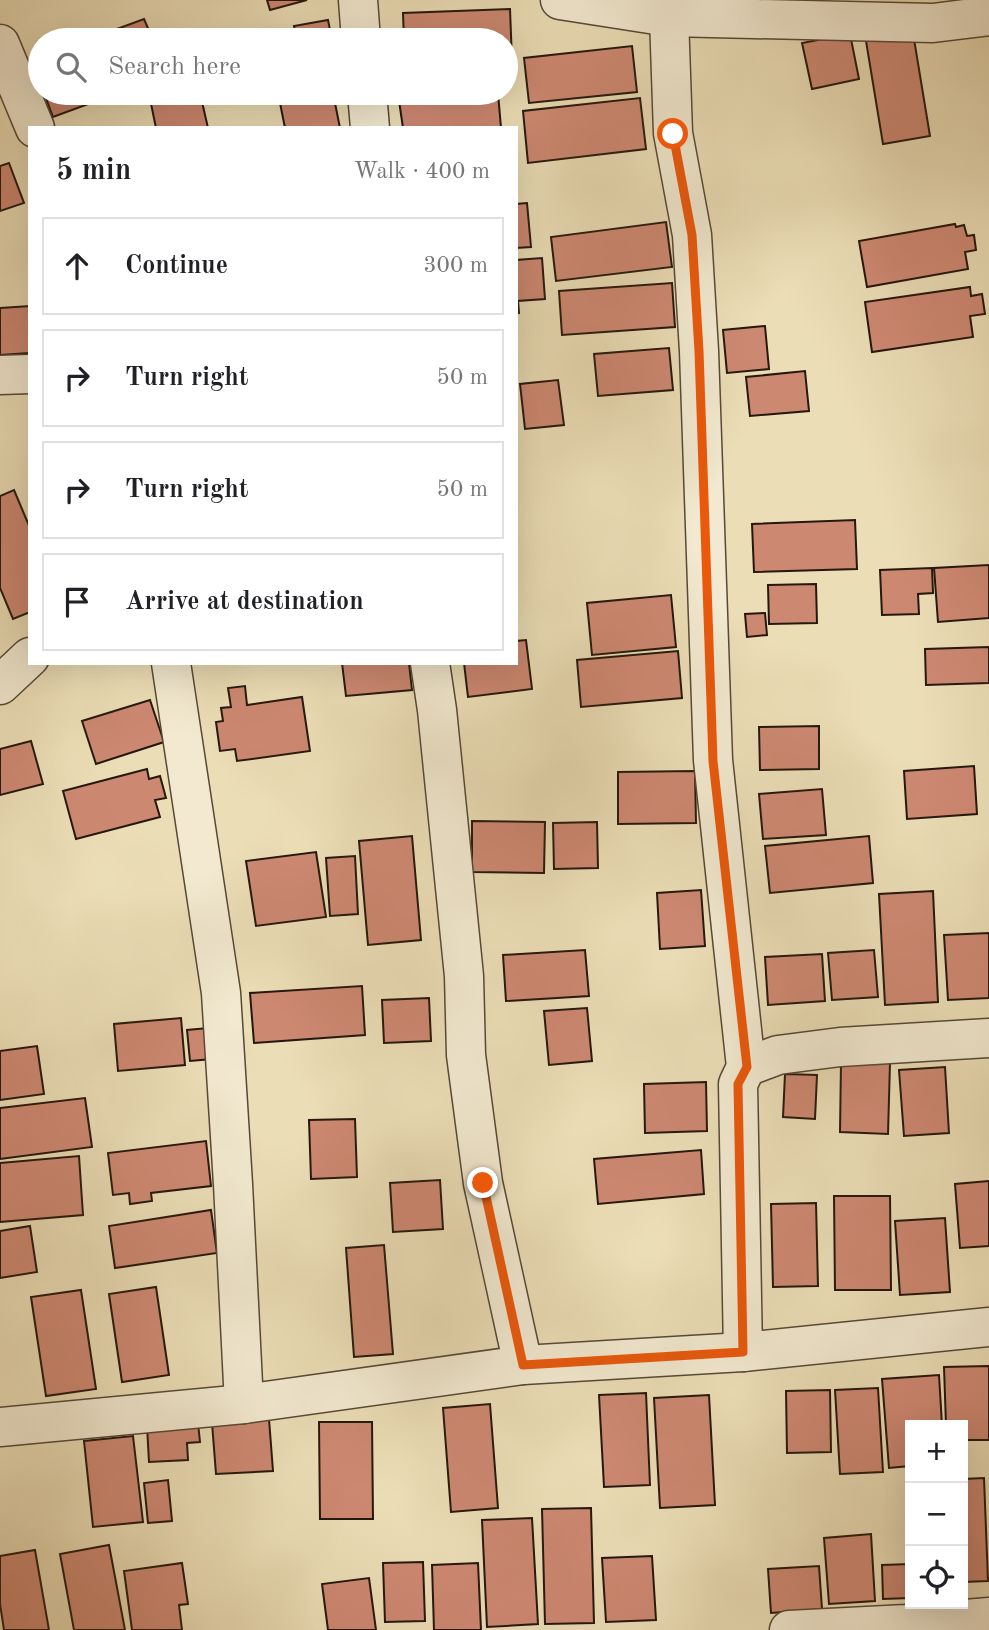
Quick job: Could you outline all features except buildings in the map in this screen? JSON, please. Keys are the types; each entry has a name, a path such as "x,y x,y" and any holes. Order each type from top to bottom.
{"street":[{"path":"560,0 669,17 933,23 989,16"},
{"path":"364,28 367,1"},
{"path":"669,17 673,134 692,235 699,351 713,761 747,1067 738,1084 743,1352"},
{"path":"0,44 34,126"},
{"path":"368,105 370,126"},
{"path":"0,374 28,374"},
{"path":"0,685 28,659"},
{"path":"171,665 221,993 244,1404"},
{"path":"430,665 464,976 466,1055 483,1183 523,1365"},
{"path":"747,1067 778,1055 840,1047 989,1038"},
{"path":"0,1427 244,1404 523,1365 743,1352 989,1327"},
{"path":"789,1630 906,1627 989,1617"}],"route":[{"path":"483,1183 523,1365 743,1352 738,1084 747,1067 713,761 699,351 692,235 673,134"}]}
